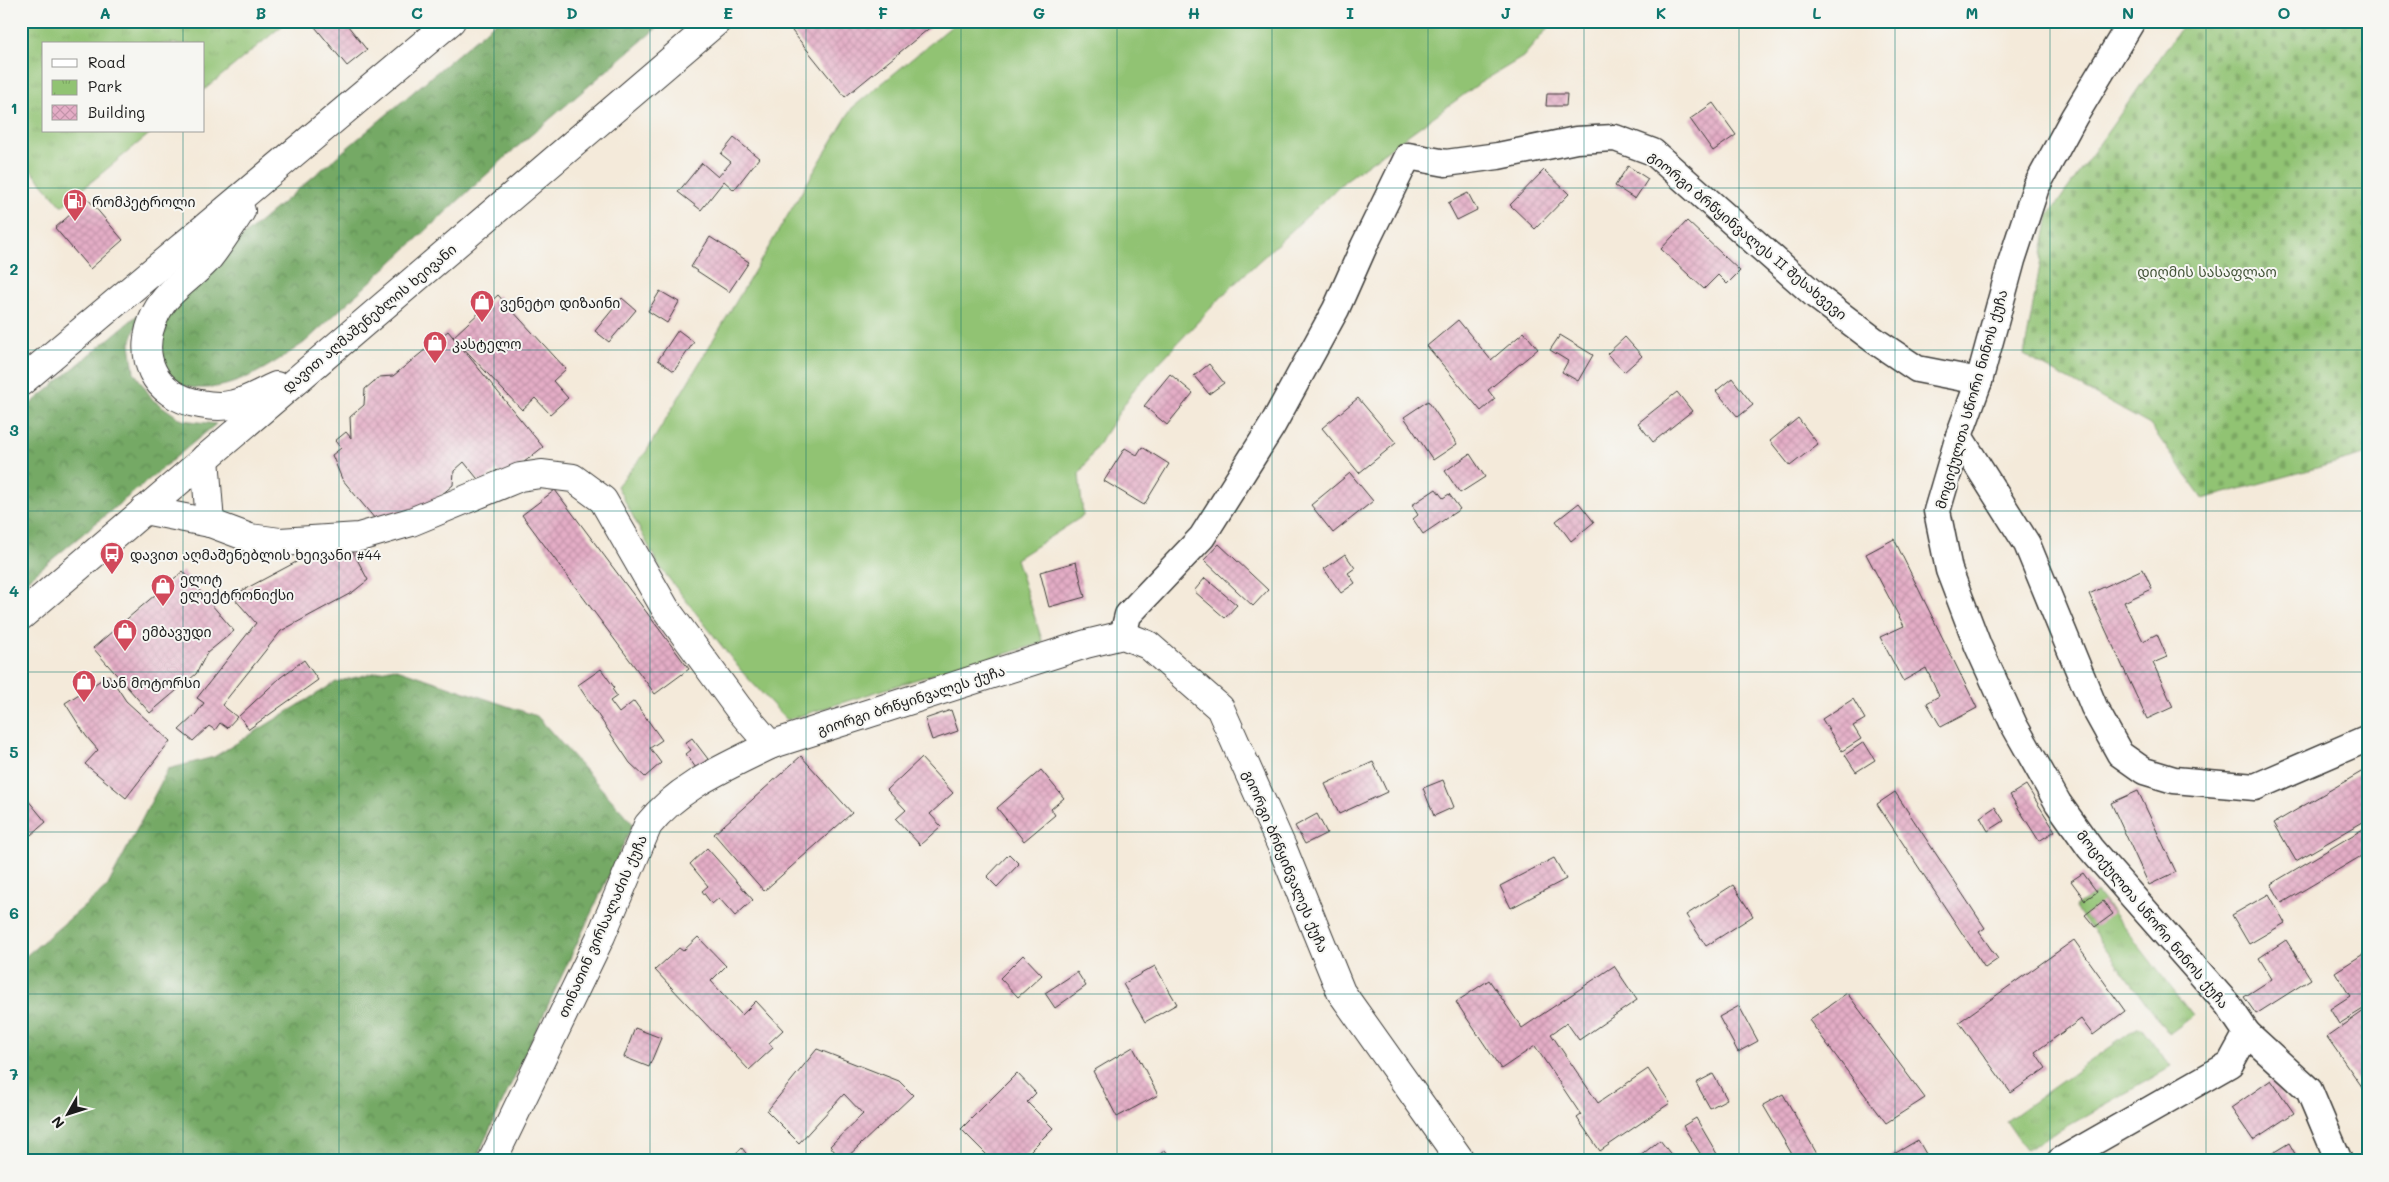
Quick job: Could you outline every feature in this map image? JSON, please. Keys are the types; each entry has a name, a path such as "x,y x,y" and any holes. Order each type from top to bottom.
{"main road":[{"path":"21,382 451,21"},
{"name":"დავით აღმაშენებლის ხეივანი","path":"21,616 717,21"},
{"path":"260,183 206,260 168,296 156,313 150,331 148,346 153,374 160,386 173,396 188,402 210,406 234,405 306,372"},
{"path":"206,458 210,523"},
{"path":"144,510 210,523 250,538 280,542 359,538 411,522 520,477 541,474 573,478 603,500 665,608 739,709 770,745"},
{"name":"გიორგი ბრწყინვალეს ქუჩა","path":"770,745 1086,644 1123,635 1148,645 1220,708 1282,847 1341,992 1462,1161"},
{"name":"თინათინ ვირსალაძის ქუჩა","path":"492,1161 601,936 648,825 660,810 680,793 770,745"}],"street":[{"name":"მოციქულთა სწორი ნინოს ქუჩა","path":"2132,21 2074,117 2036,187 2012,260 1978,381 1959,436 1937,511 1949,570 1978,646 2014,724 2058,803 2090,848 2228,1005 2247,1033 2309,1090 2339,1161"},
{"name":"გიორგი ბრწყინვალეს II შესახვევი","path":"1123,635 1128,615 1202,538 1272,426 1336,309 1408,156 1446,163 1498,156 1576,140 1615,138 1653,152 1816,296 1874,340 1917,369 1978,381"},
{"path":"1959,436 2027,544 2094,707 2120,754 2144,772 2174,780 2255,787 2368,738"},
{"path":"2060,1161 2230,1064 2247,1033"}],"green space":[{"path":"21,21 288,21 205,89 205,42 42,42 42,132 152,132 62,206 21,159"},
{"path":"497,21 665,21 510,153 304,343 253,374 225,385 195,388 168,381 154,354 170,302 216,259"},
{"path":"958,21 1554,21 1523,57 1480,83 1346,180 1229,289 1135,388 1079,474 1083,516 1016,559 1043,643 911,681 787,720 743,673 659,566 617,486 646,452 852,108"},
{"name":"დიღმის სასაფლაო","path":"2186,21 2368,21 2368,454 2203,499 2150,425 2024,355 2049,215"},
{"path":"141,312 130,344 134,372 153,400 182,420 216,424 21,585 21,412"},
{"path":"394,668 537,716 633,824 475,1161 21,1161 21,960 107,887 168,769 214,757 336,682"},
{"path":"2097,892 2193,1016 2169,1034 2075,907"},
{"path":"2137,1028 2142,1028 2171,1067 2026,1150 2006,1121"}],"building":[{"path":"344,21 367,50 347,66 311,22"},
{"path":"804,21 938,21 845,97 792,31"},
{"path":"1547,94 1567,94 1566,106 1546,106"},
{"path":"1713,103 1736,135 1713,151 1690,119"},
{"path":"734,138 759,158 734,190 724,181 701,210 678,192 702,163 718,177 731,162 721,154"},
{"path":"1628,166 1648,179 1635,199 1615,186"},
{"path":"1544,170 1569,194 1535,229 1510,205"},
{"path":"1468,193 1477,210 1457,220 1448,203"},
{"path":"88,199 123,240 90,269 55,228"},
{"path":"1687,221 1740,271 1727,284 1718,275 1704,289 1661,249"},
{"path":"710,237 749,262 729,292 691,267"},
{"path":"660,291 679,302 667,323 648,311"},
{"path":"498,295 566,369 553,381 568,398 550,414 535,398 522,410 453,337"},
{"path":"622,298 636,310 609,342 595,331"},
{"path":"1458,320 1491,360 1524,332 1538,349 1488,390 1495,399 1481,411 1427,346"},
{"path":"678,330 694,342 674,371 658,360"},
{"path":"448,331 543,447 504,478 497,470 481,483 464,462 454,471 453,485 421,512 375,519 342,479 332,455 341,448 335,441 346,432 351,438 350,417 364,405 365,389 379,377 393,376"},
{"path":"1560,335 1593,355 1578,381 1562,372 1568,361 1550,350"},
{"path":"1625,337 1642,356 1624,372 1607,354"},
{"path":"1209,364 1224,383 1209,394 1194,376"},
{"path":"1170,374 1193,393 1167,425 1144,406"},
{"path":"1732,378 1753,405 1738,417 1716,391"},
{"path":"1677,392 1692,411 1653,442 1638,423"},
{"path":"1358,398 1396,443 1359,473 1322,428"},
{"path":"1428,401 1457,444 1433,460 1404,417"},
{"path":"1798,418 1818,444 1790,466 1770,441"},
{"path":"1142,447 1169,464 1144,505 1104,481 1125,448 1137,455"},
{"path":"1470,454 1485,477 1460,493 1445,471"},
{"path":"1350,473 1373,501 1333,533 1311,505"},
{"path":"1436,489 1443,498 1449,494 1460,509 1423,534 1413,519 1418,515 1412,505"},
{"path":"555,490 689,669 655,694 522,515"},
{"path":"1579,503 1594,522 1571,541 1556,521"},
{"path":"1894,539 1977,708 1941,727 1927,703 1939,696 1926,668 1903,681 1880,637 1904,626 1866,554"},
{"path":"1219,544 1268,590 1253,606 1204,560"},
{"path":"351,548 368,580 353,592 281,631 222,705 237,717 227,728 220,723 215,730 209,726 193,741 179,730 196,714 204,703 197,698 256,623 232,596 317,551"},
{"path":"1345,554 1355,568 1348,573 1355,583 1341,593 1324,569"},
{"path":"1076,562 1085,597 1049,607 1040,572"},
{"path":"2143,569 2152,589 2124,602 2143,641 2157,634 2167,657 2153,663 2173,707 2147,719 2089,594"},
{"path":"183,571 234,631 207,653 196,674 150,713 93,648"},
{"path":"1205,578 1237,605 1225,618 1194,591"},
{"path":"304,660 318,680 249,729 239,716 281,677"},
{"path":"601,669 614,687 612,689 617,696 610,701 619,713 634,701 662,740 650,748 661,763 645,777 630,763 578,685"},
{"path":"109,675 126,701 170,741 126,798 85,764 98,750 86,736 65,703"},
{"path":"1853,699 1865,719 1853,726 1861,739 1842,751 1822,719"},
{"path":"951,710 958,731 932,740 925,719"},
{"path":"692,738 708,759 696,768 686,754 691,750 685,743"},
{"path":"1864,742 1875,760 1856,772 1845,755"},
{"path":"801,756 852,813 764,891 714,834"},
{"path":"921,758 953,793 930,814 941,826 920,845 896,819 906,810 887,790"},
{"path":"1373,762 1387,792 1339,814 1325,784"},
{"path":"2368,768 2368,819 2296,861 2274,823"},
{"path":"1041,770 1064,798 1051,809 1055,815 1024,841 997,808"},
{"path":"1443,780 1454,807 1434,816 1423,788"},
{"path":"2026,785 2055,831 2039,841 2010,795"},
{"path":"2138,791 2176,872 2149,885 2111,803"},
{"path":"1895,792 1985,928 1979,932 1998,959 1985,968 1877,804"},
{"path":"27,799 46,822 31,835 21,824 21,804"},
{"path":"1995,807 2004,821 1988,831 1980,817"},
{"path":"1317,814 1327,833 1305,844 1295,826"},
{"path":"2368,826 2368,852 2282,903 2271,884"},
{"path":"707,848 753,900 735,916 719,898 712,904 702,891 708,886 690,864"},
{"path":"1009,854 1019,864 997,887 987,877"},
{"path":"1554,858 1566,879 1511,908 1500,886"},
{"path":"2083,873 2097,892 2085,900 2071,881"},
{"path":"1733,885 1753,916 1706,946 1686,915"},
{"path":"2269,894 2285,923 2249,944 2232,915"},
{"path":"2103,901 2113,914 2095,927 2085,915"},
{"path":"698,937 726,966 711,981 742,1015 756,1001 783,1030 769,1043 773,1048 749,1070 655,970 679,948 683,951"},
{"path":"2074,940 2125,1011 2093,1035 2081,1019 2035,1052 2046,1068 2011,1093 1959,1022"},
{"path":"2286,940 2311,979 2256,1014 2244,997 2272,979 2259,958"},
{"path":"2368,951 2368,1006 2339,1024 2330,1009 2350,996 2335,972"},
{"path":"1023,955 1042,975 1018,997 1000,978"},
{"path":"1155,966 1177,1004 1145,1022 1123,984"},
{"path":"1614,966 1637,1000 1579,1040 1567,1023 1551,1034 1598,1103 1648,1069 1670,1103 1600,1151 1577,1118 1581,1115 1535,1046 1501,1069 1456,1002 1489,980 1522,1028"},
{"path":"1077,972 1086,986 1055,1008 1045,993"},
{"path":"1847,993 1925,1098 1886,1123 1809,1020"},
{"path":"1739,1006 1758,1041 1738,1052 1719,1017"},
{"path":"2368,1008 2368,1089 2365,1091 2327,1037"},
{"path":"635,1028 661,1038 649,1067 624,1057"},
{"path":"1133,1047 1158,1095 1117,1117 1093,1071"},
{"path":"817,1049 899,1081 913,1095 843,1161 826,1161 835,1152 830,1146 863,1114 844,1094 799,1143 767,1111"},
{"path":"1017,1073 1036,1093 1027,1102 1053,1128 1020,1161 993,1161 961,1129"},
{"path":"1713,1074 1727,1099 1710,1108 1696,1083"},
{"path":"2271,1080 2294,1113 2253,1140 2231,1108"},
{"path":"1783,1094 1821,1161 1796,1161 1763,1105"},
{"path":"1696,1118 1717,1154 1705,1161 1683,1126"},
{"path":"1660,1140 1672,1156 1669,1158 1671,1161 1634,1161"},
{"path":"1918,1140 1930,1161 1882,1161"},
{"path":"2289,1143 2299,1161 2268,1161 2266,1157"},
{"path":"742,1148 752,1161 727,1161"},
{"path":"1165,1150 1173,1161 1152,1161"}],"place":[{"name":"რომპეტროლი","path":"75,222"},
{"name":"ვენეტო დიზაინი","path":"482,323"},
{"name":"კასტელო","path":"435,364"},
{"name":"დავით აღმაშენებლის ხეივანი #44","path":"112,575"},
{"name":"ელიტ ელექტრონიქსი","path":"163,607"},
{"name":"ემბავუდი","path":"125,652"},
{"name":"სან მოტორსი","path":"84,703"}]}
